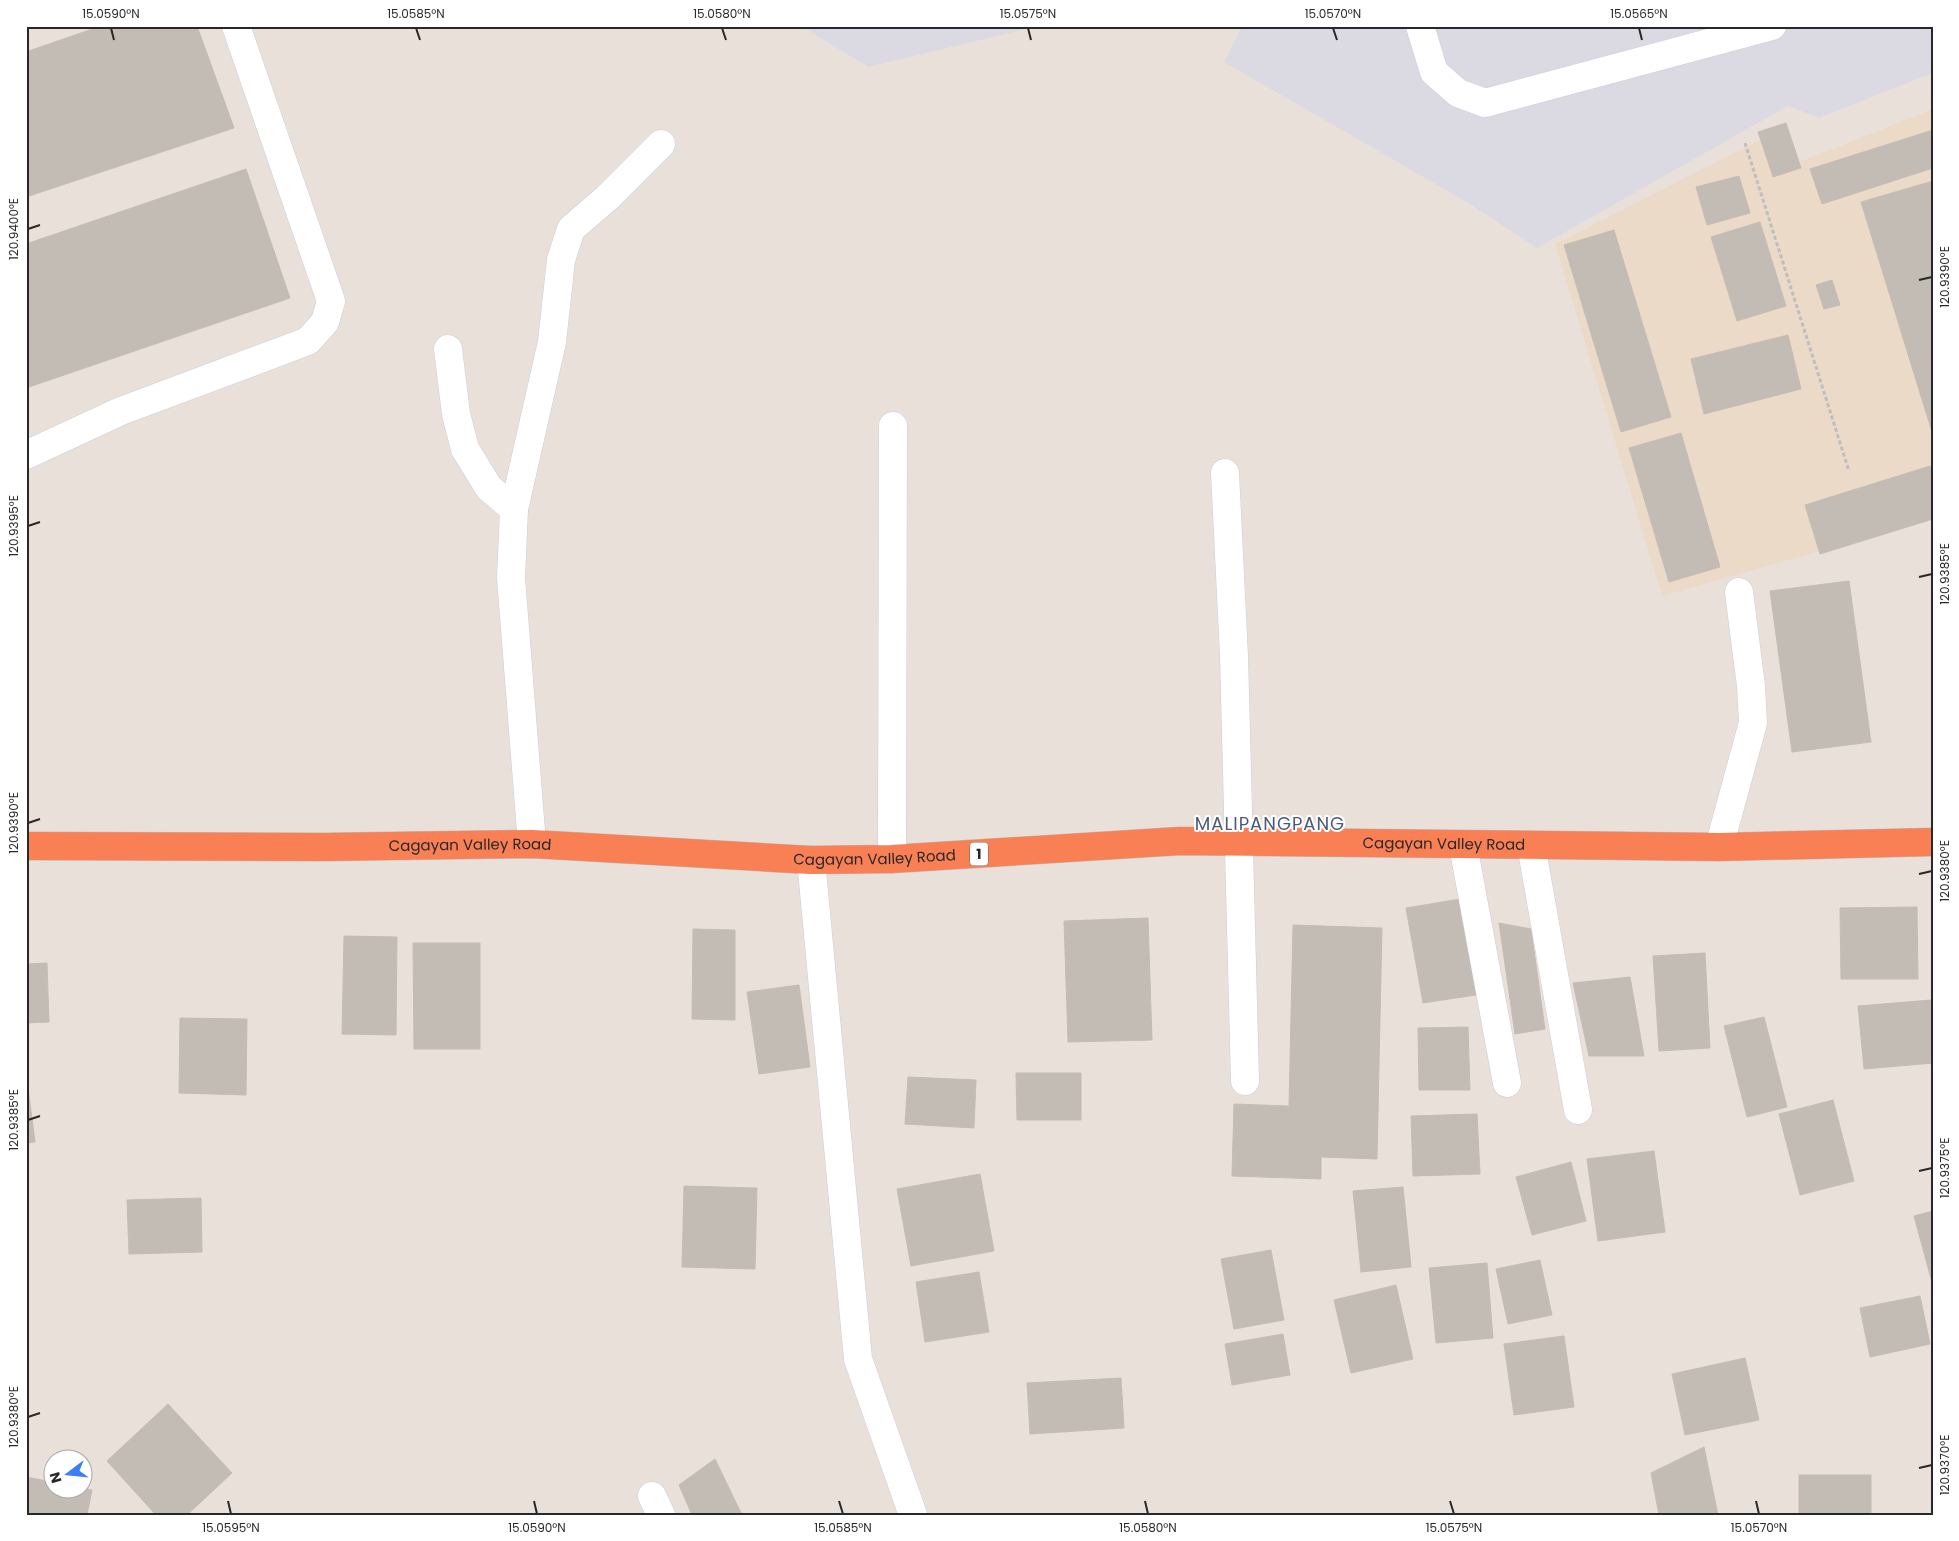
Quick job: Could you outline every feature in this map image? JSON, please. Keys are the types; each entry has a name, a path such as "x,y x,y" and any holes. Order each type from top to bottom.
{"highway":[{"name":"Cagayan Valley Road","path":"26,846 532,844 811,860 892,859 1180,841 1719,847 1933,842"}],"street":[{"path":"26,455 121,411 308,341 325,322 331,301 236,26"},
{"path":"1420,26 1434,72 1458,93 1485,103 1772,26"},
{"path":"532,844 511,578 514,509 552,342 561,260 571,229 608,197 662,144"},
{"path":"448,349 456,414 465,449 489,488 514,509"},
{"path":"892,859 893,426"},
{"path":"1225,473 1234,656 1245,1081"},
{"path":"1719,847 1753,723 1751,686 1738,592"},
{"path":"1463,844 1506,1083"},
{"path":"1531,845 1578,1110"},
{"path":"811,860 858,1359 913,1515"}],"path":[{"path":"1745,143 1849,471"}],"shaded area":[{"path":"801,26 1039,26 868,67"},
{"path":"1242,26 1933,26 1933,73 1819,118 1788,106 1537,248 1470,204 1224,62"},
{"path":"1933,109 1933,519 1662,596 1555,244 1774,133 1799,162"}],"building":[{"path":"101,26 197,26 234,128 26,197 26,52"},
{"path":"1786,123 1801,168 1773,177 1758,132"},
{"path":"1933,130 1933,168 1822,204 1810,169"},
{"path":"246,169 290,298 26,388 26,244"},
{"path":"1739,176 1750,213 1707,225 1696,187"},
{"path":"1933,181 1933,435 1861,202"},
{"path":"1760,222 1786,306 1737,321 1711,237"},
{"path":"1614,230 1671,417 1621,432 1564,245"},
{"path":"1832,280 1840,305 1824,309 1816,285"},
{"path":"1788,335 1801,389 1704,414 1691,359"},
{"path":"1681,433 1720,567 1669,582 1629,448"},
{"path":"1930,466 1933,474 1933,519 1820,554 1805,505"},
{"path":"1849,581 1871,742 1792,752 1770,591"},
{"path":"1466,898 1482,994 1423,1003 1406,908"},
{"path":"1917,907 1918,979 1841,979 1840,908"},
{"path":"1148,918 1152,1040 1068,1042 1064,921"},
{"path":"1499,923 1531,929 1545,1029 1515,1034"},
{"path":"1293,925 1382,928 1377,1159 1321,1157 1321,1179 1232,1176 1234,1104 1289,1106"},
{"path":"693,929 735,930 735,1020 692,1019"},
{"path":"344,936 397,937 396,1035 342,1034"},
{"path":"413,943 480,943 480,1049 414,1049"},
{"path":"1705,953 1710,1048 1659,1051 1653,956"},
{"path":"47,963 49,1022 26,1023 26,964"},
{"path":"1630,977 1644,1056 1589,1056 1573,983"},
{"path":"799,985 810,1067 759,1074 747,992"},
{"path":"1931,1000 1933,1063 1864,1069 1858,1006"},
{"path":"1764,1017 1787,1107 1747,1117 1724,1026"},
{"path":"180,1018 247,1019 246,1095 179,1093"},
{"path":"1468,1027 1470,1090 1419,1090 1418,1028"},
{"path":"26,1072 35,1142 26,1143"},
{"path":"1016,1073 1081,1073 1081,1120 1017,1120"},
{"path":"908,1077 976,1080 974,1128 905,1124"},
{"path":"1833,1100 1854,1181 1800,1195 1779,1114"},
{"path":"1477,1114 1480,1174 1413,1176 1411,1116"},
{"path":"1654,1151 1665,1232 1598,1241 1587,1159"},
{"path":"1571,1162 1586,1221 1532,1235 1516,1177"},
{"path":"980,1174 994,1251 911,1266 897,1189"},
{"path":"684,1186 757,1188 755,1269 682,1267"},
{"path":"1403,1187 1411,1267 1361,1272 1353,1191"},
{"path":"201,1198 202,1252 129,1254 127,1200"},
{"path":"1933,1211 1933,1286 1914,1216"},
{"path":"1271,1250 1284,1320 1234,1329 1221,1259"},
{"path":"1540,1260 1552,1315 1508,1324 1496,1269"},
{"path":"1487,1263 1493,1338 1436,1343 1429,1268"},
{"path":"979,1272 989,1332 925,1342 916,1282"},
{"path":"1396,1285 1413,1359 1351,1373 1334,1300"},
{"path":"1920,1296 1930,1344 1870,1357 1860,1308"},
{"path":"1283,1334 1290,1375 1232,1385 1225,1344"},
{"path":"1564,1336 1574,1407 1514,1415 1504,1344"},
{"path":"1745,1358 1759,1420 1685,1435 1672,1374"},
{"path":"1121,1378 1124,1428 1030,1434 1027,1383"},
{"path":"168,1404 232,1473 187,1515 156,1515 107,1461"},
{"path":"1704,1447 1718,1515 1659,1515 1651,1473"},
{"path":"715,1459 742,1515 692,1515 679,1485"},
{"path":"1799,1475 1871,1475 1871,1515 1799,1515"},
{"path":"26,1477 42,1480 42,1498 90,1498 87,1515 26,1515"}],"district":[{"name":"MALIPANGPANG","path":"1270,824"}]}
